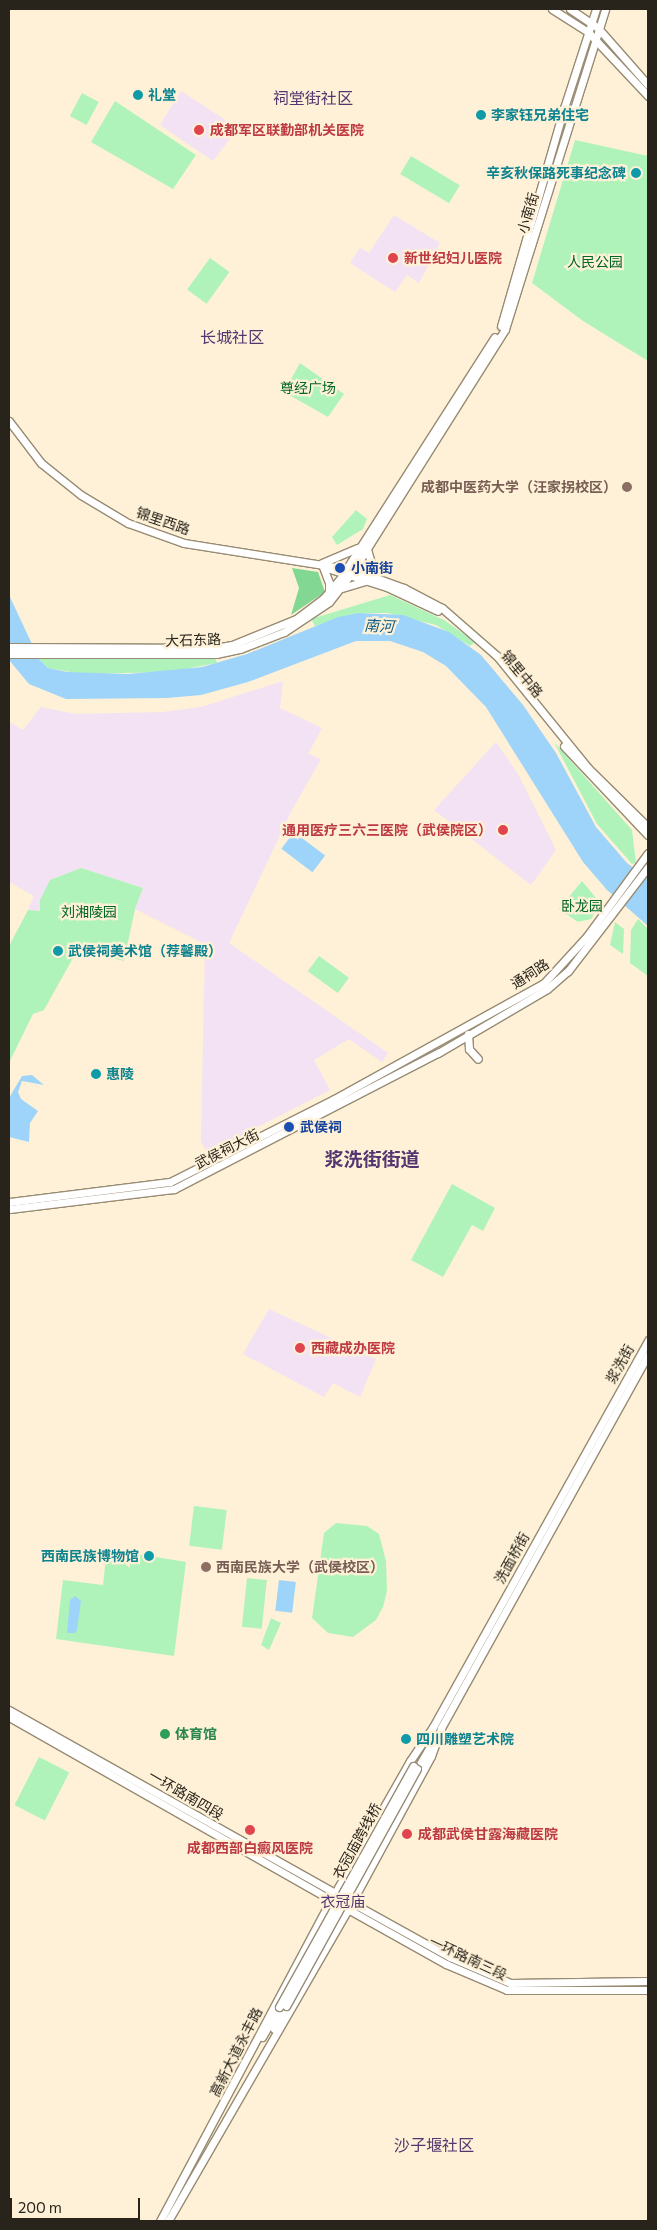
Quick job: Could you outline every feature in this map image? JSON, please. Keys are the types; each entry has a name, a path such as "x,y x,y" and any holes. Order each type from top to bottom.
{"main road":[{"path":"552,9 588,32 648,96"},
{"path":"570,9 598,28 648,85"},
{"name":"小南街","path":"364,548 500,328 596,9"},
{"name":"小南街","path":"349,571 505,329 605,9"},
{"name":"锦里西路","path":"9,422 41,464 81,495 128,523 184,542 349,571"},
{"name":"锦里西路","path":"9,432 40,468 92,506 137,530 183,546 322,565"},
{"path":"329,593 330,582 322,565 364,548 372,578 342,588"},
{"name":"锦里中路","path":"349,571 427,599 479,638 509,670 588,768 648,827"},
{"name":"大石东路","path":"9,647 39,650 216,654 240,649 301,623 316,614 342,588 349,571"},
{"name":"大石东路","path":"9,654 39,650 215,648 282,626 310,610 349,571"},
{"name":"锦里中路","path":"372,578 426,605 467,632 506,672 580,765 648,835"},
{"path":"640,871 648,853"},
{"path":"640,871 648,867"},
{"name":"通祠路","path":"438,1052 548,989 568,971 640,871"},
{"name":"通祠路","path":"429,1046 544,983 560,968 618,902"},
{"path":"468,1034 469,1049 478,1059"},
{"name":"武侯祠大街","path":"9,1202 170,1182 429,1046"},
{"name":"武侯祠大街","path":"9,1210 174,1189 438,1052"},
{"name":"浆洗街","path":"613,1402 648,1340"},
{"name":"浆洗街","path":"622,1406 648,1355"},
{"name":"洗面桥街","path":"333,1897 410,1762 437,1728 613,1402"},
{"name":"洗面桥街","path":"415,1767 622,1406"},
{"path":"9,1705 42,1724 53,1738"},
{"name":"一环路南四段","path":"9,1710 53,1738 349,1906"},
{"name":"一环路南四段","path":"9,1717 53,1738"},
{"path":"9,1722 53,1738"},
{"name":"洗面桥街","path":"349,1906 431,1756 437,1728"},
{"name":"衣冠庙跨线桥","path":"282,2007 415,1767"},
{"name":"高新大道永丰路","path":"160,2221 249,2060 260,2030 333,1897"},
{"name":"高新大道永丰路","path":"168,2221 257,2063 349,1906"},
{"name":"一环路南三段","path":"349,1906 450,1957 510,1983 648,1981"},
{"name":"一环路南三段","path":"349,1906 446,1964 507,1990 648,1990"},
{"path":"249,2060 282,2007"},
{"path":"257,2063 282,2007"}],"shaded area":[{"name":"成都军区联勤部机关医院","path":"181,91 230,123 232,136 213,161 160,125"},
{"name":"新世纪妇儿医院","path":"394,215 440,243 419,283 407,275 395,292 350,263 360,248 369,253"},
{"path":"283,681 280,708 322,728 308,754 321,759 292,810 229,943 388,1053 382,1062 349,1039 314,1060 330,1090 207,1153 201,1141 205,944 135,909 143,888 81,868 50,880 40,911 28,910 34,896 9,882 9,722 23,730 41,707 76,714 162,712 201,707"},
{"name":"通用医疗三六三医院（武侯院区）","path":"496,742 518,774 556,850 531,885 434,810"},
{"name":"西藏成办医院","path":"269,1309 376,1359 360,1397 333,1383 324,1397 243,1354"}],"green space":[{"path":"82,93 99,102 87,125 70,116"},
{"path":"115,101 196,155 173,189 91,142"},
{"name":"人民公园","path":"575,140 648,156 648,361 583,321 532,283"},
{"path":"411,156 460,185 449,203 400,174"},
{"path":"210,258 229,272 206,304 187,290"},
{"name":"尊经广场","path":"300,363 344,394 328,417 284,392"},
{"path":"356,510 367,519 363,529 337,545 332,537"},
{"path":"292,568 318,572 325,592 291,615 299,588"},
{"path":"390,595 444,620 475,642 470,646 436,625 387,613 359,613 315,626 311,619"},
{"path":"71,657 215,657 217,663 168,672 81,674 48,668 39,659"},
{"path":"554,742 632,830 636,863 632,864 597,824"},
{"name":"刘湘陵园","path":"81,868 143,888 135,909 124,961 78,949 44,1010 33,1014 9,1063 9,946 28,910 40,911 40,900 50,880"},
{"name":"卧龙园","path":"582,881 601,904 591,919 578,922 559,909"},
{"path":"638,919 648,929 648,976 630,963 631,930"},
{"path":"615,922 624,929 623,954 610,945"},
{"path":"319,956 349,978 338,993 308,971"},
{"path":"452,1184 495,1208 483,1231 472,1225 443,1277 411,1260"},
{"path":"194,1506 227,1510 222,1550 189,1546"},
{"path":"336,1523 367,1526 379,1534 386,1561 387,1591 383,1607 376,1620 353,1637 328,1633 312,1618 324,1533"},
{"path":"107,1549 186,1562 174,1656 56,1639 63,1580 103,1585"},
{"path":"247,1578 267,1580 262,1629 242,1627"},
{"path":"271,1618 281,1623 269,1650 261,1645"},
{"path":"39,1757 69,1772 45,1821 14,1805"}],"water":[{"name":"南河","path":"9,595 39,659 48,668 67,672 128,674 202,667 247,654 338,617 359,613 403,615 449,632 481,655 523,705 556,753 596,827 627,863 648,879 648,926 607,890 583,862 486,707 446,666 423,652 390,641 356,641 248,682 201,695 167,698 66,699 29,684 9,660"},
{"path":"294,832 325,855 313,872 281,849"},
{"path":"32,1075 44,1085 22,1081 18,1092 21,1099 38,1111 30,1123 29,1142 9,1137 9,1098 22,1076"},
{"path":"279,1580 296,1582 292,1613 275,1611"},
{"path":"75,1596 81,1601 77,1630 75,1633 67,1633 70,1600"}],"place":[{"name":"礼堂","path":"138,95"},
{"name":"李家钰兄弟住宅","path":"481,115"},
{"name":"成都军区联勤部机关医院","path":"199,130"},
{"name":"辛亥秋保路死事纪念碑","path":"636,173"},
{"name":"新世纪妇儿医院","path":"393,258"},
{"name":"成都中医药大学（汪家拐校区）","path":"627,487"},
{"name":"小南街","path":"340,568"},
{"name":"通用医疗三六三医院（武侯院区）","path":"503,830"},
{"name":"武侯祠美术馆（荐馨殿）","path":"58,951"},
{"name":"惠陵","path":"96,1074"},
{"name":"武侯祠","path":"289,1127"},
{"name":"西藏成办医院","path":"300,1348"},
{"name":"西南民族博物馆","path":"149,1556"},
{"name":"西南民族大学（武侯校区）","path":"206,1567"},
{"name":"体育馆","path":"165,1734"},
{"name":"四川雕塑艺术院","path":"406,1739"},
{"name":"成都西部白癜风医院","path":"250,1830"},
{"name":"成都武侯甘露海藏医院","path":"407,1834"}],"district":[{"name":"祠堂街社区","path":"313,98"},
{"name":"长城社区","path":"232,337"},
{"name":"浆洗街街道","path":"372,1159"},
{"name":"衣冠庙","path":"343,1902"},
{"name":"沙子堰社区","path":"434,2145"}]}
